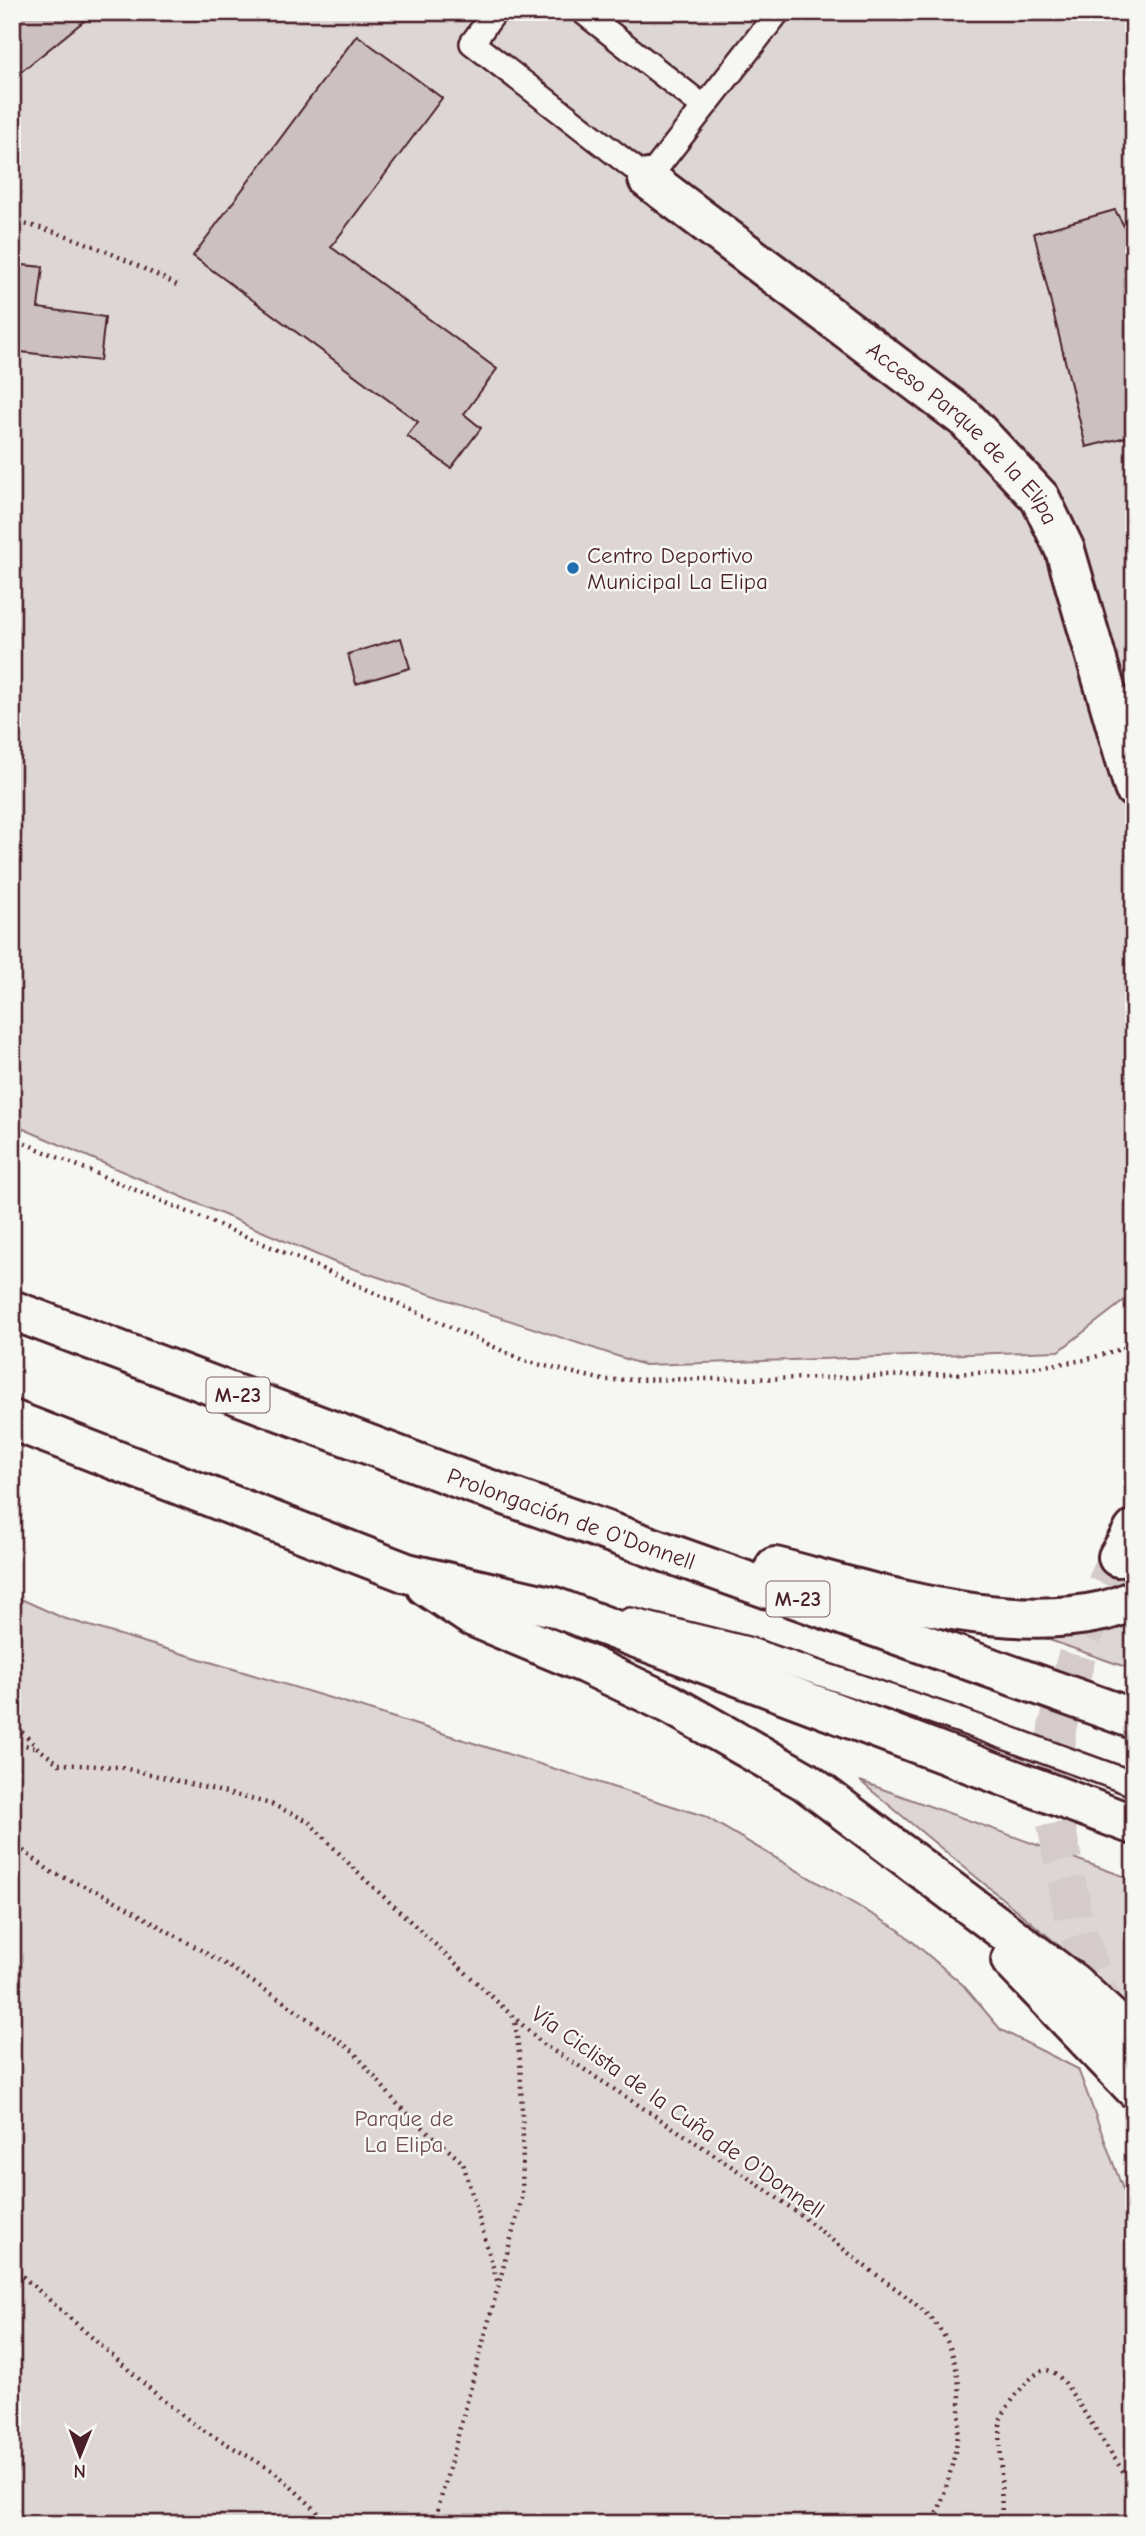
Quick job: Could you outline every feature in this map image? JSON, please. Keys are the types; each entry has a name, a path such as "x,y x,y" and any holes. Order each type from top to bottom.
{"main road":[{"name":"Acceso Parque de la Elipa","path":"648,179 966,419 1040,498 1065,550 1134,788"},
{"name":"Prolongación de O'Donnell","path":"12,1310 463,1480 1134,1719"},
{"path":"12,1420 407,1573 554,1607 1134,1825"},
{"path":"463,1480 901,1600 995,1615 1057,1617 1105,1611 1134,1600"},
{"path":"407,1573 471,1616 586,1664 670,1704 805,1781 1073,1983 1134,2040"},
{"path":"937,1883 1134,2088"}],"lane":[{"path":"495,12 472,43 648,179 778,12"},
{"path":"583,12 704,107"},
{"path":"554,1607 650,1623 747,1648 1134,1784"}],"path":[{"path":"12,222 38,226 124,260 179,286"},
{"path":"12,1138 302,1260 525,1361 603,1380 827,1378 1002,1372 1085,1360 1134,1345"},
{"name":"Vía Ciclista de la Cuña de O'Donnell","path":"12,1722 59,1764 119,1768 158,1776 271,1804 308,1821 359,1874 435,1941 545,2046 787,2205 916,2306 939,2329 951,2351 958,2379 960,2418 954,2467 934,2524"},
{"path":"12,1742 38,1748"},
{"path":"12,1842 51,1872 105,1895 225,1964 285,2002 353,2051 398,2105 463,2163 498,2284"},
{"path":"434,2524 522,2198 520,2073 515,2020"},
{"path":"12,2267 189,2421 275,2472 316,2510 325,2524"},
{"path":"1002,2524 1000,2420 1004,2411 1035,2373 1047,2370 1055,2373 1065,2383 1134,2488"}],"green space":[{"name":"Centro Deportivo Municipal La Elipa","path":"12,12 1134,12 1134,1293 1059,1351 644,1365 336,1263 12,1124"},
{"name":"Parque de La Elipa","path":"12,1595 63,1618 347,1703 704,1816 899,1930 963,1985 1001,2030 1078,2069 1134,2219 1134,2524 12,2524"},
{"path":"1134,1618 1134,1670 1041,1637 1125,1621"},
{"path":"860,1781 1134,1880 1134,2011 1056,1943"}],"building":[{"path":"12,12 87,12 90,16 12,79"},
{"path":"357,35 442,98 331,247 497,369 464,414 481,428 451,468 407,436 418,422 193,256"},
{"path":"1115,210 1124,226 1134,223 1134,435 1086,447 1034,233"},
{"path":"12,264 43,267 38,308 105,317 100,361 12,351"},
{"path":"401,638 410,668 356,684 348,654"}],"tunnel":[{"path":"1109,2025 1074,1920 1055,1818 1057,1728 1081,1641 1118,1557"}],"place":[{"name":"Centro Deportivo Municipal La Elipa","path":"573,568"}]}
